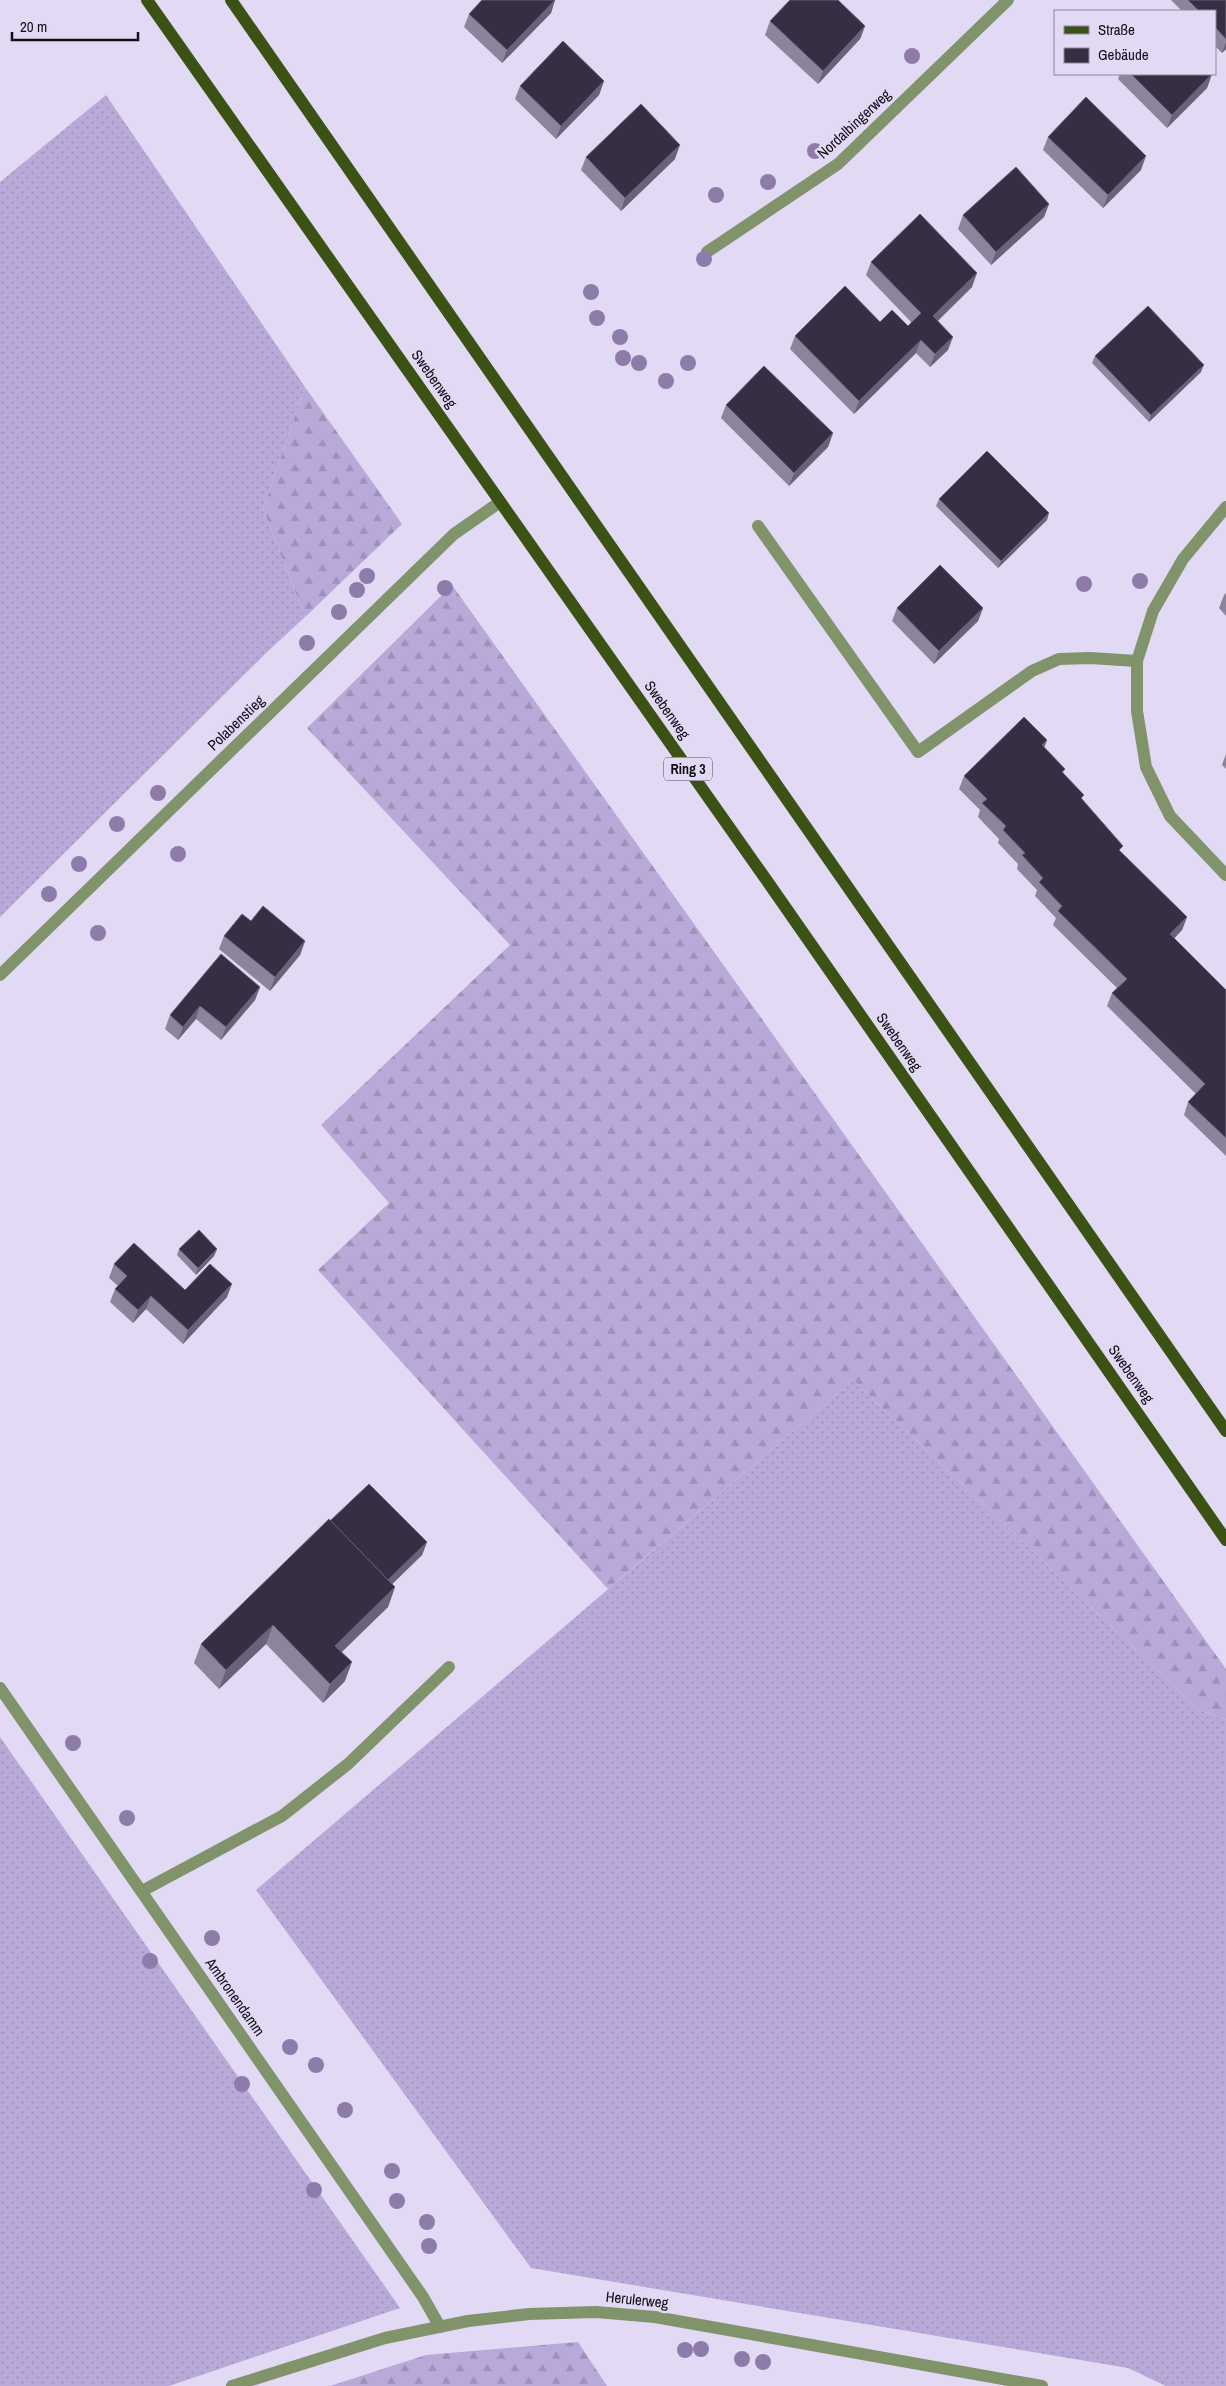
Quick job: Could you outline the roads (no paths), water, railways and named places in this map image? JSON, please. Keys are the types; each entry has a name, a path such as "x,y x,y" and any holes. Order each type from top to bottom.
{"main road":[{"name":"Swebenweg","path":"147,0 778,896 1226,1540"},
{"path":"231,0 1226,1431"}],"street":[{"name":"Nordalbingerweg","path":"707,252 838,164 1008,0"},
{"name":"Polabenstieg","path":"0,975 454,534 500,502"},
{"path":"1226,508 1183,559 1153,611 1137,661 1137,711 1146,767 1170,816 1226,875"},
{"path":"758,526 918,752 1032,671 1059,659 1090,658 1137,661"},
{"path":"142,1891 282,1816 348,1764 450,1667"},
{"name":"Ambronendamm","path":"0,1688 423,2297 440,2327"},
{"name":"Herulerweg","path":"232,2386 385,2338 440,2327 529,2314 596,2312 655,2317 1042,2386"}]}
